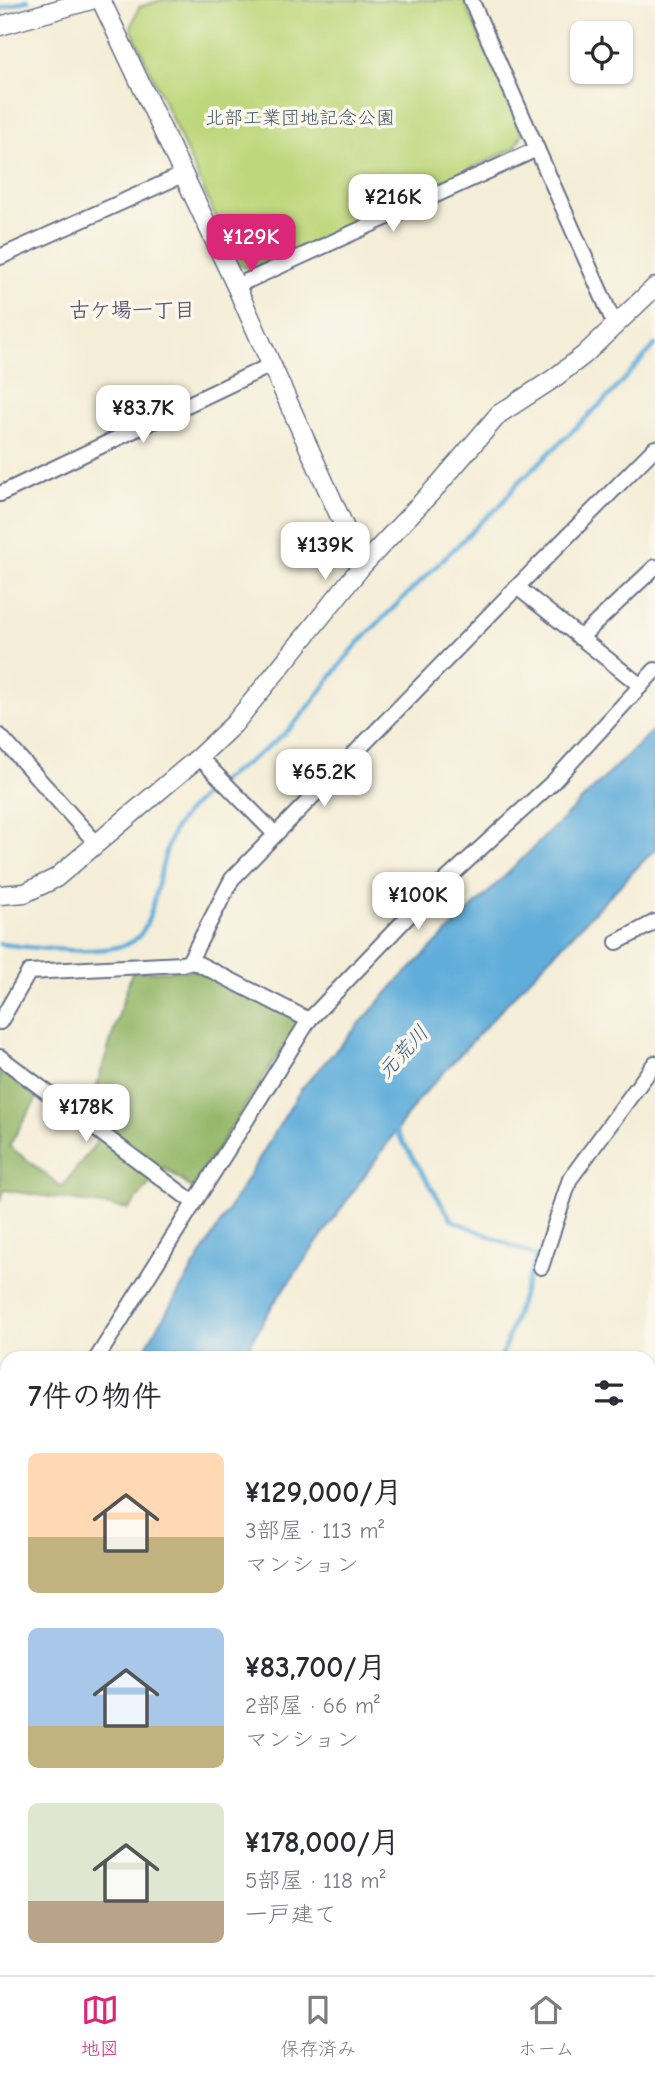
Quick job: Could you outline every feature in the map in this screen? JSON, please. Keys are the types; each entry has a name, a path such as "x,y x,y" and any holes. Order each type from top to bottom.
{"street":[{"path":"0,26 91,0"},
{"path":"101,0 236,286 362,566"},
{"path":"471,0 615,325"},
{"path":"236,286 537,149"},
{"path":"0,257 182,175"},
{"path":"0,895 25,893 56,878 199,757 234,724 362,566 499,414 584,355 655,287"},
{"path":"0,494 271,365"},
{"path":"189,962 232,879 655,448"},
{"path":"580,638 655,567"},
{"path":"517,587 641,686"},
{"path":"101,1351 310,1020 422,902 553,782 655,670"},
{"path":"0,736 97,844"},
{"path":"199,757 275,834"},
{"path":"617,942 655,922"},
{"path":"0,1022 29,972 189,962 199,964 310,1020"},
{"path":"0,1057 193,1202"},
{"path":"541,1268 570,1180 655,1063"}],"green space":[{"name":"北部工業団地記念公園","path":"162,0 464,0 522,134 515,148 252,270 237,264 131,28 139,7"},
{"path":"195,970 301,1020 192,1188 163,1167 129,1209 4,1190 0,1202 0,1070 37,1098 9,1146 62,1187 96,1143 88,1114 132,972"}],"water":[{"name":"元荒川","path":"655,728 655,849 419,1099 272,1306 246,1351 143,1351 301,1089 397,982"}],"waterway":[{"path":"0,9 28,0"},
{"path":"0,944 90,950 109,949 136,939 149,917 172,835 191,808 288,730 371,631 499,507 517,484 610,395 655,345"},
{"path":"394,1128 452,1220 536,1256 503,1351"}],"district":[{"name":"古ケ場一丁目","path":"132,310"}]}
